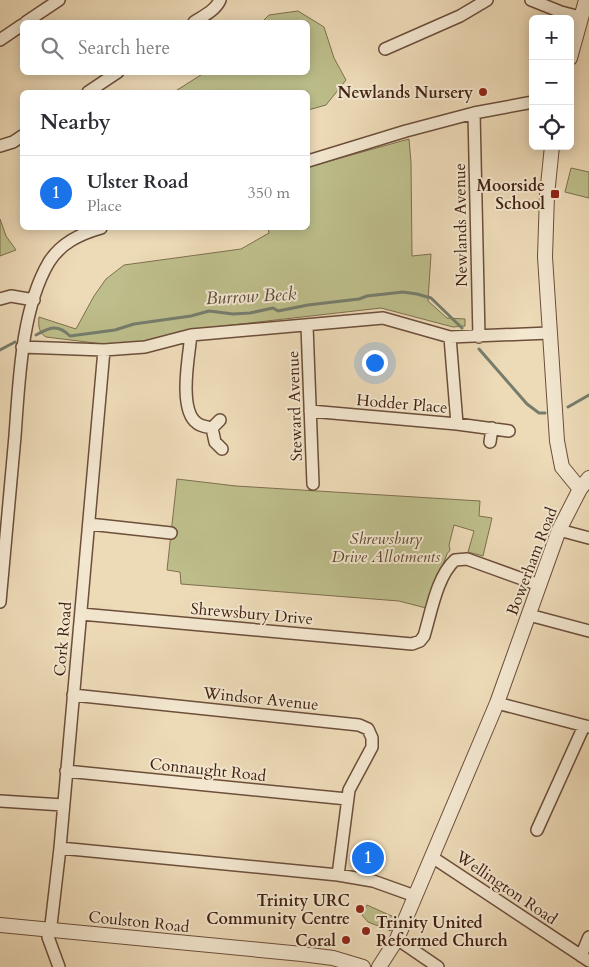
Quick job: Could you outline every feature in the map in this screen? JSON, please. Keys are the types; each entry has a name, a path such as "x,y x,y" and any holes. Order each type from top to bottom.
{"street":[{"path":"29,20 59,0"},
{"path":"197,20 210,11 220,0"},
{"path":"385,49 460,16 487,0"},
{"path":"531,0 561,12 580,17"},
{"path":"574,42 586,0"},
{"path":"0,40 20,26"},
{"path":"91,90 114,75"},
{"path":"310,160 406,131 474,113 529,103"},
{"name":"Newlands Avenue","path":"474,113 478,337"},
{"path":"0,146 20,137"},
{"path":"552,150 546,195 545,257 559,458 567,474 580,489"},
{"path":"0,602 22,347 40,279 50,261 64,245 82,234 95,230"},
{"path":"0,299 11,296 34,300"},
{"path":"22,347 104,350 145,346 191,335 384,318 450,337 549,333"},
{"name":"Steward Avenue","path":"307,326 313,484"},
{"path":"191,335 185,393 190,415 197,423 216,424 215,442 222,450"},
{"path":"450,337 457,424"},
{"name":"Cork Road","path":"59,967 48,937 60,848 104,350"},
{"name":"Hodder Place","path":"310,411 457,424 509,431"},
{"path":"490,442 492,428"},
{"name":"Bowerham Road","path":"379,967 397,939 497,703 559,530 580,489 589,478"},
{"path":"89,524 171,532"},
{"path":"559,530 589,538"},
{"name":"Shrewsbury Drive","path":"81,614 412,644 420,641 424,636 443,576 448,566 455,560 467,559 538,585"},
{"path":"529,615 589,631"},
{"name":"Windsor Avenue","path":"73,696 359,725 368,728 372,738 372,747 349,790 347,799"},
{"path":"497,703 587,727 537,830"},
{"name":"Connaught Road","path":"66,771 347,799"},
{"path":"338,874 347,799"},
{"path":"0,801 63,805"},
{"path":"60,848 338,874 377,882 415,896"},
{"name":"Wellington Road","path":"432,857 585,959"},
{"name":"Coulston Road","path":"0,925 302,954 333,958 364,967"},
{"path":"585,959 589,937"},
{"path":"397,939 438,967"}],"green space":[{"path":"298,11 324,27 334,58 346,80 326,105 310,109 310,90 177,90 201,75 310,75 310,20 264,20 269,15"},
{"path":"409,139 412,256 431,254 428,301 447,318 465,319 465,326 453,327 381,308 188,330 144,342 103,344 46,337 40,331 39,317 76,329 94,296 106,279 124,265 241,249 269,233 268,230 310,230 310,166"},
{"path":"571,168 589,172 589,198 565,192"},
{"path":"0,219 6,236 16,250 0,256"},
{"name":"Shrewsbury Drive Allotments","path":"177,479 236,486 480,501 479,516 492,518 483,556 468,552 474,531 454,525 449,545 450,550 426,608 399,601 181,584 180,572 167,570"},
{"path":"367,905 396,918 391,931 368,922 362,915"}],"waterway":[{"name":"Burrow Beck","path":"36,335 46,330 58,328 70,336 115,330 134,324 191,316 209,311 233,314 250,313 273,308 278,311 403,292 431,298 462,328"},
{"name":"Burrow Beck","path":"0,350 15,342"},
{"name":"Burrow Beck","path":"479,349 527,404 539,413 545,413"},
{"name":"Burrow Beck","path":"568,407 589,395"}],"place":[{"name":"Newlands Nursery","path":"483,92"},
{"name":"Moorside School","path":"555,194"},
{"name":"Ulster Road","path":"368,858"},
{"name":"Trinity URC Community Centre","path":"360,909"},
{"name":"Trinity United Reformed Church","path":"366,931"},
{"name":"Coral","path":"346,940"}]}
